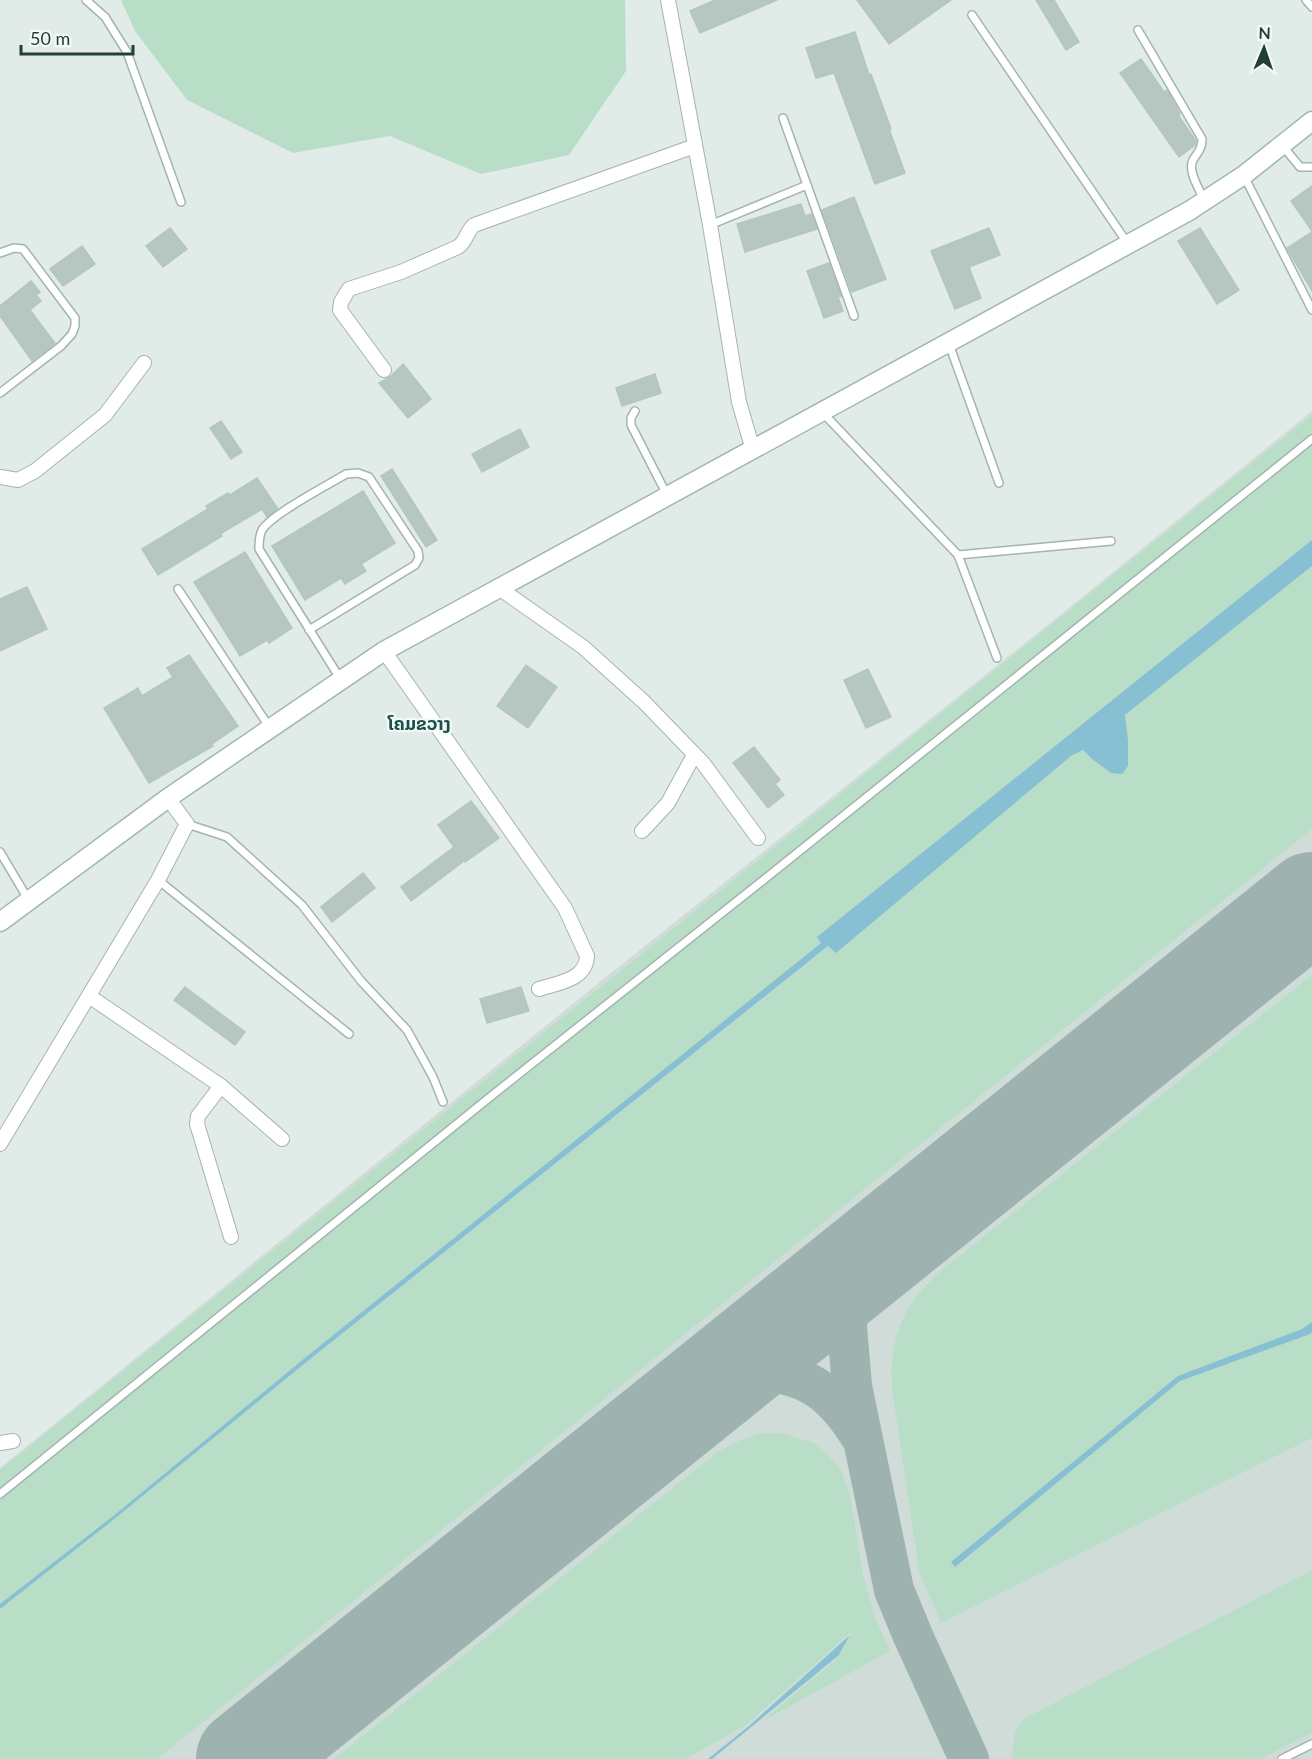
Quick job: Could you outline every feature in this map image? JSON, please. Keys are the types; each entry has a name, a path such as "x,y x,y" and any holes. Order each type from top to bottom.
{"main road":[{"path":"0,922 168,798 384,651 1189,211 1244,175 1312,121"}],"street":[{"path":"668,0 710,225 739,402 753,450"},
{"path":"384,370 340,310 340,302 349,289 400,272 458,247 463,244 468,230 474,225 695,146"},
{"path":"0,477 18,480 35,471 105,415 144,363"},
{"path":"499,588 583,647 644,702 703,763 758,838"},
{"path":"384,651 565,908 587,956 586,963 574,978 539,989"},
{"path":"642,831 668,803 694,755"},
{"path":"0,1144 158,880 188,824 168,798"},
{"path":"88,996 221,1086 282,1139"},
{"path":"221,1086 198,1116 197,1124 231,1238"}],"lane":[{"path":"86,0 105,17 127,52 180,202"},
{"path":"1306,0 1312,7"},
{"path":"972,15 1128,244"},
{"path":"1138,30 1202,139 1200,151 1192,161 1191,168 1204,200"},
{"path":"783,118 854,316"},
{"path":"1282,145 1300,167 1312,167"},
{"path":"1244,175 1312,310"},
{"path":"710,225 807,185"},
{"path":"0,253 14,248 23,249 72,311 75,318 72,334 62,346 0,393"},
{"path":"948,342 999,483"},
{"path":"635,411 631,418 631,425 668,496"},
{"path":"822,411 958,555 997,658"},
{"path":"0,1494 495,1093 1312,439"},
{"path":"309,630 415,565 419,558 418,551 369,477 358,473 346,474 272,519 262,531 259,541 259,549 309,630 341,680"},
{"path":"958,555 1111,541"},
{"path":"178,589 270,728"},
{"path":"188,824 227,837 302,905 361,981 407,1030 433,1077 443,1102"},
{"path":"0,852 29,900"},
{"path":"158,880 350,1034"},
{"path":"1282,1759 1312,1744"}],"shaded area":[{"path":"1312,411 1312,1759 0,1759 0,1468 606,977"}],"green space":[{"path":"121,0 625,0 626,71 569,155 481,174 390,136 293,153 187,100 135,31"},
{"path":"1312,415 1312,540 817,937 821,943 306,1357 112,1517 0,1604 0,1470"},
{"path":"1312,566 1312,829 157,1759 0,1759 0,1609 829,946 836,952 1071,756 1083,750 1092,759 1122,773 1128,766 1125,715"},
{"path":"1312,975 1312,1438 941,1623 919,1571 892,1388 894,1346 905,1315 916,1297 938,1273"},
{"path":"760,1433 780,1433 812,1442 825,1452 841,1470 850,1495 863,1576 874,1615 890,1651 761,1722 841,1655 851,1632 746,1725 685,1759 334,1759 719,1451"},
{"path":"1312,1570 1312,1733 1260,1759 1012,1759 1015,1732 1025,1718"}],"water":[{"path":"1312,540 1312,566 1125,715 1128,766 1122,774 1111,773 1083,750 1071,756 836,953 828,946 0,1609 0,1604 112,1517 306,1357 821,943 817,937"},
{"path":"1312,1322 1310,1334 1180,1381 955,1567 951,1562 1178,1376 1302,1329"},
{"path":"850,1635 839,1655 712,1759 708,1759 749,1726"}],"building":[{"path":"715,0 777,0 700,33 690,11"},
{"path":"857,0 951,0 889,44"},
{"path":"1036,0 1054,0 1079,42 1066,50"},
{"path":"855,32 905,173 875,184 834,73 816,78 806,48"},
{"path":"1141,59 1164,92 1167,90 1180,114 1178,115 1196,141 1195,145 1179,157 1120,73"},
{"path":"1312,186 1312,231 1291,201"},
{"path":"854,197 886,279 852,292 822,210"},
{"path":"801,204 805,216 811,214 817,229 745,252 737,224"},
{"path":"170,228 187,249 163,267 146,246"},
{"path":"989,228 1000,255 969,267 981,298 955,309 931,251"},
{"path":"1200,228 1239,290 1217,304 1178,241"},
{"path":"1312,232 1312,291 1287,248"},
{"path":"82,246 95,264 63,286 50,269"},
{"path":"829,263 841,296 838,297 843,311 824,318 807,271"},
{"path":"31,281 40,292 36,295 41,301 30,310 55,343 32,361 0,316 0,306"},
{"path":"403,364 431,399 408,418 379,383 390,377"},
{"path":"655,374 661,393 622,406 616,388"},
{"path":"221,421 242,452 231,459 210,428"},
{"path":"520,429 529,447 482,472 472,454"},
{"path":"392,469 437,540 426,547 381,476"},
{"path":"257,478 278,509 267,517 262,509 158,575 142,549 208,509 206,506 228,493 230,495"},
{"path":"363,491 395,543 361,564 366,571 345,584 341,578 305,600 272,546"},
{"path":"245,552 292,628 269,643 267,640 240,656 194,582"},
{"path":"27,587 47,629 0,651 0,599"},
{"path":"189,655 238,726 212,744 213,746 149,783 104,708 138,688 142,696 173,677 167,668"},
{"path":"526,665 557,687 528,728 497,706"},
{"path":"868,669 891,717 866,728 844,680"},
{"path":"754,747 780,780 775,784 784,795 768,808 733,763"},
{"path":"471,801 499,838 411,901 401,887 454,847 438,825"},
{"path":"363,873 375,888 332,922 321,907"},
{"path":"185,987 245,1032 235,1045 174,1000"},
{"path":"521,987 529,1011 487,1023 480,999"}],"taxiway":[{"path":"843,1279 852,1386 894,1590 969,1759"},
{"path":"721,1377 750,1372 772,1372 803,1380 816,1387 840,1408 860,1436"}],"runway":[{"path":"246,1759 1312,902"}],"district":[{"name":"ໂຄມຂວາງ","path":"419,724"}]}
